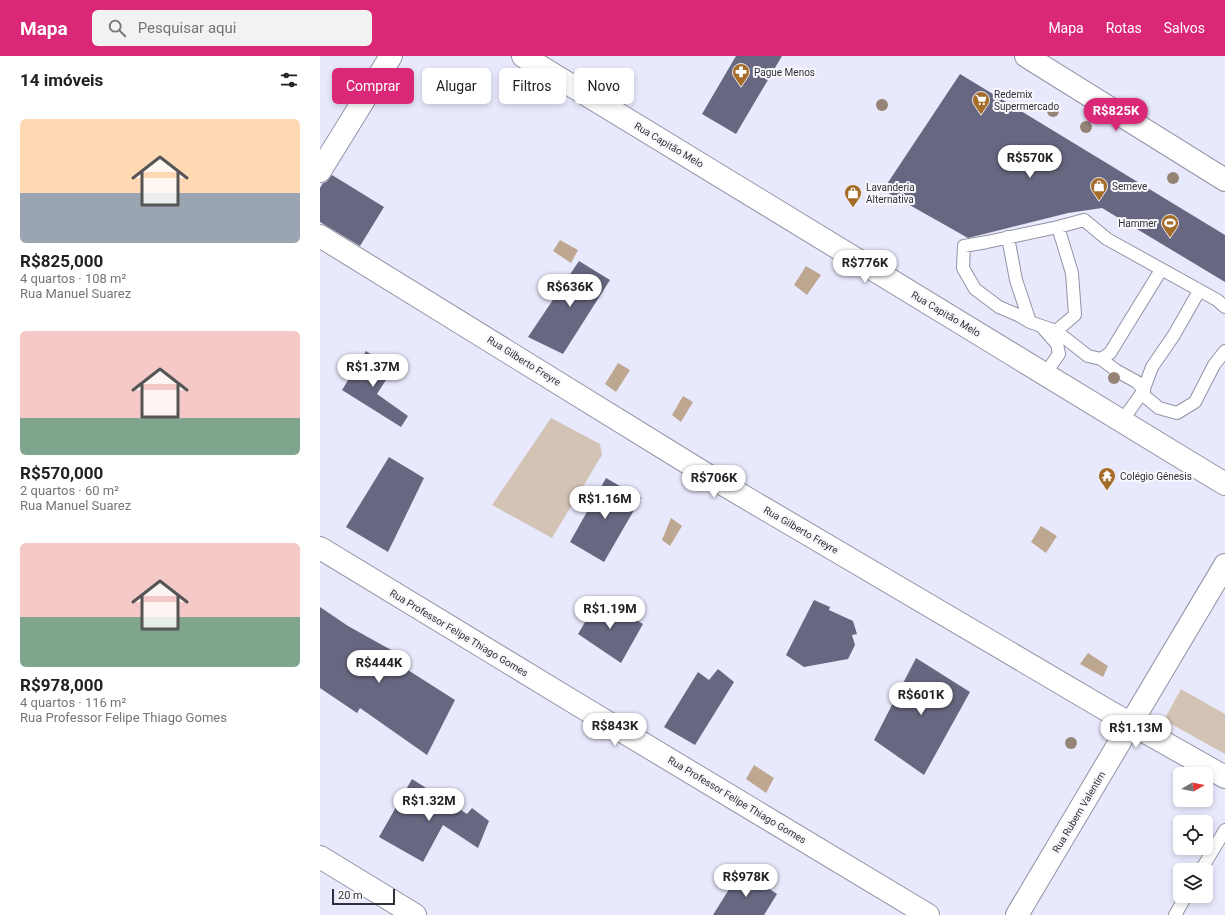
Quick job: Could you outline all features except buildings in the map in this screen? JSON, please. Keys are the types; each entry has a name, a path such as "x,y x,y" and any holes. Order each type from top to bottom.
{"street":[{"path":"320,170 391,56"},
{"name":"Rua Capitão Melo","path":"523,56 1225,484"},
{"path":"1026,56 1225,180"},
{"name":"Rua Gilberto Freyre","path":"320,236 709,476 1131,724 1225,777"},
{"name":"Rua Professor Felipe Thiago Gomes","path":"320,548 928,915"},
{"name":"Rua Rubem Valentim","path":"1017,915 1225,565"},
{"path":"320,857 414,915"}],"lane":[{"path":"1144,390 1137,382 1117,371 1100,359 1088,356 1056,331 1030,322 1018,315 998,307 975,289 963,268 964,246 1058,227 1084,220 1107,240 1217,300 1225,307"},
{"path":"1056,331 1075,315 1072,273 1058,227"},
{"path":"1008,237 1016,280 1030,322"},
{"path":"1100,359 1110,353 1161,270"},
{"path":"1199,291 1174,335 1152,367 1142,394 1159,408 1177,413 1195,402 1214,365 1225,351"},
{"path":"1042,326 1057,344 1058,354 1045,374"},
{"path":"1122,421 1144,390"},
{"path":"1205,863 1225,830"},
{"path":"1175,915 1182,903"}],"shaded area":[{"path":"560,240 578,250 571,263 553,251"},
{"path":"806,266 821,275 807,295 794,285"},
{"path":"618,363 630,370 616,392 605,384"},
{"path":"683,396 693,402 681,422 672,415"},
{"path":"551,418 600,444 602,455 552,538 492,505"},
{"path":"671,518 682,526 670,546 662,540"},
{"path":"1041,526 1057,536 1046,553 1031,542"},
{"path":"1088,653 1108,666 1103,677 1080,664"},
{"path":"1181,689 1225,714 1225,754 1164,720"},
{"path":"754,765 774,778 766,793 746,779"}],"place":[{"name":"Pague Menos","path":"741,87"},
{"name":"Redemix Supermercado","path":"981,115"},
{"name":"Semeve","path":"1099,201"},
{"name":"Lavanderia Alternativa","path":"853,208"},
{"name":"Hammer","path":"1170,238"},
{"name":"Colégio Gênesis","path":"1107,491"}]}
